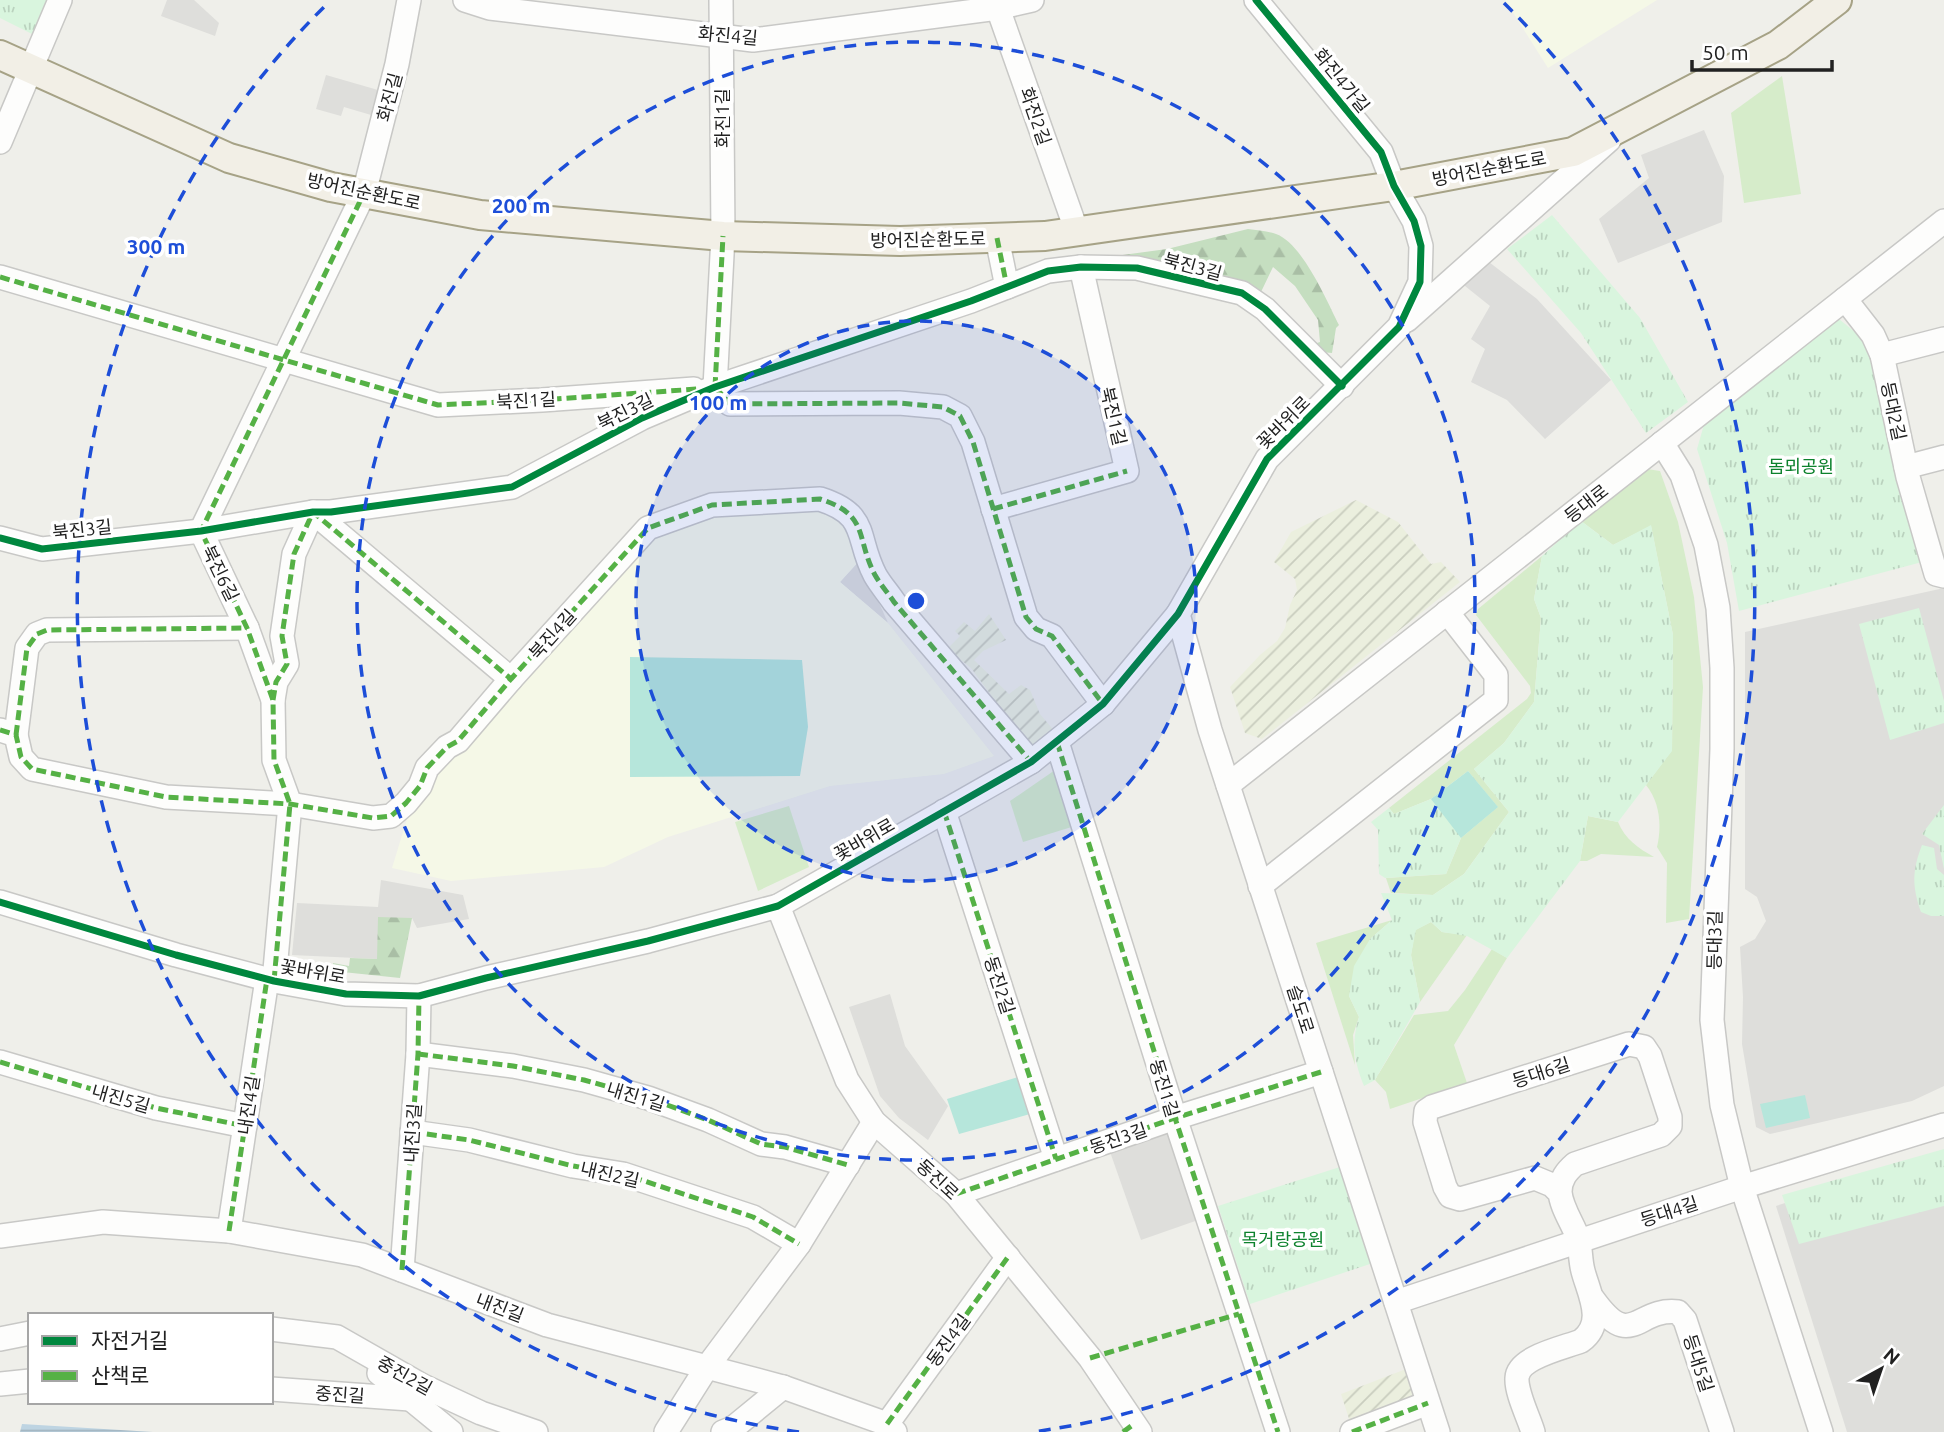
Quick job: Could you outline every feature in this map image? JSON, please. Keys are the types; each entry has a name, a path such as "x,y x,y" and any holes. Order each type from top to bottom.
{"main road":[{"name":"방어진순환도로","path":"0,55 229,158 331,187 480,215 723,236 900,241 1045,236 1077,232 1394,186 1573,152 1779,45 1833,1"}],"street":[{"path":"0,142 60,0"},
{"name":"화진길","path":"364,193 397,64 409,0"},
{"name":"화진4길","path":"465,0 490,8 753,40 1032,0"},
{"name":"화진1길","path":"715,387 723,236 721,0"},
{"name":"화진4가길","path":"1256,0 1381,152 1394,186"},
{"name":"화진2길","path":"997,4 1077,232"},
{"name":"꽃바위로","path":"0,902 270,980 346,994 419,996 648,941 778,906 1031,762 1103,704 1178,614 1267,458 1399,327 1627,123"},
{"name":"꽃바위로","path":"1394,186 1414,221 1420,246 1420,282 1399,327"},
{"name":"북진6길","path":"270,980 290,804 274,760 272,700 247,628 201,531 364,193"},
{"name":"등대로","path":"1228,785 1944,221"},
{"path":"997,238 1007,287"},
{"name":"북진1길","path":"993,509 1127,471 1081,267"},
{"name":"북진3길","path":"0,538 42,549 201,531 313,512 331,512 512,487 642,418 715,387 971,301 1048,271 1081,267 1137,268 1242,293 1265,309 1342,386"},
{"name":"북진1길","path":"0,277 438,405 715,387"},
{"name":"등대2길","path":"1845,299 1873,335 1882,355 1906,467 1935,571 1936,574 1944,576"},
{"path":"1882,355 1944,339"},
{"path":"715,387 730,404 899,403 943,407 960,416 973,442 1026,617 1036,629 1052,636 1103,704"},
{"name":"등대3길","path":"1662,443 1682,475 1706,545 1718,608 1722,668 1722,735 1712,1020 1722,1104 1742,1187 1821,1432"},
{"path":"1906,467 1944,457"},
{"name":"북진4길","path":"8,733 21,757 32,769 166,797 290,804 360,817 391,816 420,786 428,768 447,747 458,741 648,528 712,505 820,499 832,503 854,518 861,530 875,575 894,602 1031,762"},
{"path":"272,700 276,682 287,664 282,636 294,554 313,512 511,679"},
{"path":"1260,886 1496,700 1496,675 1447,612"},
{"name":"슬도로","path":"1178,614 1210,730 1438,1432"},
{"path":"8,733 27,648 37,634 47,630 247,628"},
{"name":"동진1길","path":"1057,742 1175,1118 1278,1432"},
{"name":"동진2길","path":"944,811 1056,1160"},
{"name":"동진로","path":"778,906 848,1080 874,1122 956,1194 1090,1359 1132,1430"},
{"name":"내진4길","path":"229,1231 270,980"},
{"name":"내진3길","path":"402,1270 418,1054 419,996"},
{"name":"등대6길","path":"1629,1044 1644,1047 1650,1056 1670,1126 1661,1135 1575,1164 1565,1173 1560,1193 1552,1185 1535,1178 1460,1199 1450,1196 1425,1122 1426,1111 1629,1044"},
{"name":"내진1길","path":"418,1054 513,1066 584,1080 648,1098 708,1120 761,1144 785,1147 848,1165"},
{"name":"내진5길","path":"0,1062 156,1108 245,1126"},
{"name":"동진3길","path":"956,1194 1175,1118 1321,1072"},
{"path":"666,1432 706,1367 799,1244 874,1122"},
{"name":"등대4길","path":"1396,1302 1742,1187 1944,1125"},
{"name":"내진2길","path":"412,1132 469,1140 573,1166 623,1174 753,1217 799,1244"},
{"path":"1560,1193 1578,1241"},
{"name":"내진길","path":"0,1236 103,1222 229,1231 362,1255 547,1325 706,1367"},
{"name":"등대5길","path":"1533,1432 1518,1386 1517,1377 1521,1366 1528,1360 1581,1342 1588,1336 1595,1320 1593,1299 1583,1269 1578,1241"},
{"name":"동진4길","path":"706,1367 783,1387 891,1428 1008,1257"},
{"name":"등대5길","path":"1593,1299 1616,1324 1628,1326 1669,1311 1678,1312 1685,1320 1722,1432"},
{"name":"중진2길","path":"273,1329 337,1337 423,1386 481,1413 536,1432"},
{"path":"0,1339 28,1333"},
{"path":"337,1337 452,1432"},
{"path":"0,1384 28,1381"},
{"path":"723,1432 783,1387"},
{"name":"중진길","path":"273,1389 410,1399"},
{"path":"1352,1432 1428,1403"}],"shaded area":[{"path":"167,0 194,0 219,23 215,36 161,16"},
{"path":"1505,0 1657,0 1548,68"},
{"path":"326,75 378,90 371,115 344,107 341,116 316,109"},
{"path":"1704,130 1724,176 1722,222 1618,263 1599,219 1649,178 1641,155"},
{"path":"1485,259 1537,299 1611,380 1545,439 1507,400 1471,382 1485,349 1471,339 1490,306 1460,282"},
{"path":"1356,500 1398,522 1431,564 1441,562 1460,582 1262,739 1245,733 1230,687 1277,641 1285,628 1290,605 1297,590 1295,579 1274,562 1291,532"},
{"path":"725,511 833,512 848,518 860,560 840,582 888,623 994,756 944,774 830,786 668,837 604,867 451,881 392,868 407,819 434,788 430,767 654,534"},
{"path":"860,560 888,623 840,582"},
{"path":"1944,588 1944,1086 1912,1101 1770,1134 1756,1127 1742,1044 1740,947 1755,939 1766,921 1757,897 1745,889 1745,632"},
{"path":"989,614 1006,640 983,651 974,660 1009,694 1021,685 1030,690 1040,714 1056,733 1030,748 971,668 947,649 960,636 955,631 964,622 975,631"},
{"path":"630,657 802,660 808,727 800,776 630,777"},
{"path":"1468,771 1498,807 1461,838 1431,799"},
{"path":"381,880 463,895 469,919 417,928 412,918 377,959 292,955 297,903 378,907"},
{"path":"890,994 905,1046 948,1106 928,1140 899,1118 880,1096 849,1007"},
{"path":"1018,1077 1030,1114 959,1134 947,1099"},
{"path":"1805,1095 1810,1118 1766,1128 1760,1104"},
{"path":"1166,1130 1175,1139 1201,1219 1141,1240 1109,1149"},
{"path":"1944,1152 1944,1432 1847,1432 1776,1206"},
{"path":"1406,1369 1420,1402 1352,1428 1341,1394"},
{"path":"22,1424 153,1432 20,1432"}],"green space":[{"path":"0,0 48,0 34,35 0,18"},
{"path":"1782,76 1801,194 1744,203 1731,113"},
{"path":"1552,215 1640,318 1688,402 1646,433 1581,333 1507,249"},
{"path":"1248,229 1276,234 1286,240 1304,260 1339,325 1336,328 1332,353 1321,352 1311,345 1320,342 1318,320 1295,286 1273,267 1261,292 1078,261 1167,249"},
{"name":"돔뫼공원","path":"1834,315 1866,341 1922,562 1739,611 1727,543 1697,449 1705,421"},
{"path":"1647,469 1660,471 1678,522 1694,597 1703,687 1689,919 1666,923 1667,863 1657,847 1659,814 1646,785 1672,750 1673,635 1651,526 1613,545 1581,521"},
{"path":"1581,521 1613,545 1651,525 1673,635 1672,751 1618,822 1588,816 1580,861 1507,958 1467,936 1442,932 1431,922 1416,930 1411,955 1420,1002 1375,1080 1364,1086 1355,1052 1359,1017 1349,996 1354,966 1370,939 1392,920 1381,893 1433,895 1464,874 1509,812 1474,769 1504,743 1534,702 1541,618 1534,599 1542,556"},
{"path":"1542,556 1534,599 1541,618 1534,702 1504,743 1474,769 1509,812 1464,874 1433,895 1391,893 1386,878 1446,874 1461,838 1497,807 1468,771 1431,799 1394,814 1389,808 1527,699 1531,693 1530,686 1476,615 1478,609"},
{"path":"1919,608 1944,701 1944,723 1890,740 1859,624"},
{"path":"1058,768 1078,825 1023,842 1010,801"},
{"path":"1468,771 1498,807 1461,838 1446,874 1385,878 1379,874 1378,830 1371,822 1389,808 1394,814 1431,799"},
{"path":"1944,805 1944,869 1939,845 1922,834"},
{"path":"789,806 809,867 758,891 735,822"},
{"path":"1588,816 1618,822 1633,842 1654,857 1601,854 1587,861 1580,861"},
{"path":"1922,845 1934,848 1937,869 1944,875 1944,916 1931,916 1921,912 1918,903 1914,878"},
{"path":"378,917 412,918 400,978 333,971 333,963 349,966 350,958 377,959"},
{"path":"1392,920 1370,939 1349,996 1359,1017 1353,1035 1355,1065 1316,943"},
{"path":"1431,922 1442,932 1467,935 1420,1002 1411,955 1415,930"},
{"path":"1492,949 1507,958 1454,1045 1467,1083 1390,1109 1386,1092 1375,1080 1414,1015 1448,1011"},
{"path":"1944,1149 1944,1206 1799,1244 1782,1195"},
{"name":"목거랑공원","path":"1343,1166 1376,1262 1250,1304 1218,1206"}],"marked path":[{"path":"274,981 290,804 274,760 273,700 247,628 201,531 364,193"},
{"path":"715,387 723,236"},
{"path":"997,238 1007,287"},
{"path":"0,277 438,405 697,389"},
{"path":"715,387 730,404 899,403 943,407 960,416 973,442 1026,617 1036,629 1052,636 1103,704"},
{"path":"993,509 1127,471"},
{"path":"0,730 16,735 21,757 32,769 166,797 290,804 373,818 391,816 420,786 427,768 447,747 458,741 648,528 712,505 820,499 836,505 854,520 875,575 894,602 1031,762"},
{"path":"273,700 276,682 287,664 282,636 294,554 313,512 511,679"},
{"path":"16,735 27,648 37,634 47,630 247,628"},
{"path":"1057,742 1175,1118 1278,1432"},
{"path":"944,811 1056,1159"},
{"path":"229,1231 267,979"},
{"path":"402,1270 418,1054 419,996"},
{"path":"418,1054 513,1066 584,1080 648,1098 708,1120 761,1144 785,1147 848,1165"},
{"path":"0,1062 156,1108 245,1126"},
{"path":"956,1194 1175,1118 1321,1072"},
{"path":"412,1132 469,1140 573,1166 623,1174 753,1217 799,1244"},
{"path":"887,1424 1008,1257"},
{"path":"1090,1358 1239,1314"},
{"path":"1352,1432 1428,1403"},
{"path":"1123,1432 1134,1424"}],"cycle path":[{"path":"0,902 176,955 274,981 346,994 419,996 648,941 778,906 1031,762 1103,704 1178,614 1267,459 1399,327 1420,282 1421,246 1414,221 1394,186 1381,152 1256,0"},
{"path":"0,538 42,549 201,531 313,512 331,512 512,487 642,418 715,387 971,301 1048,271 1081,267 1137,268 1242,293 1265,309 1342,386"}]}
